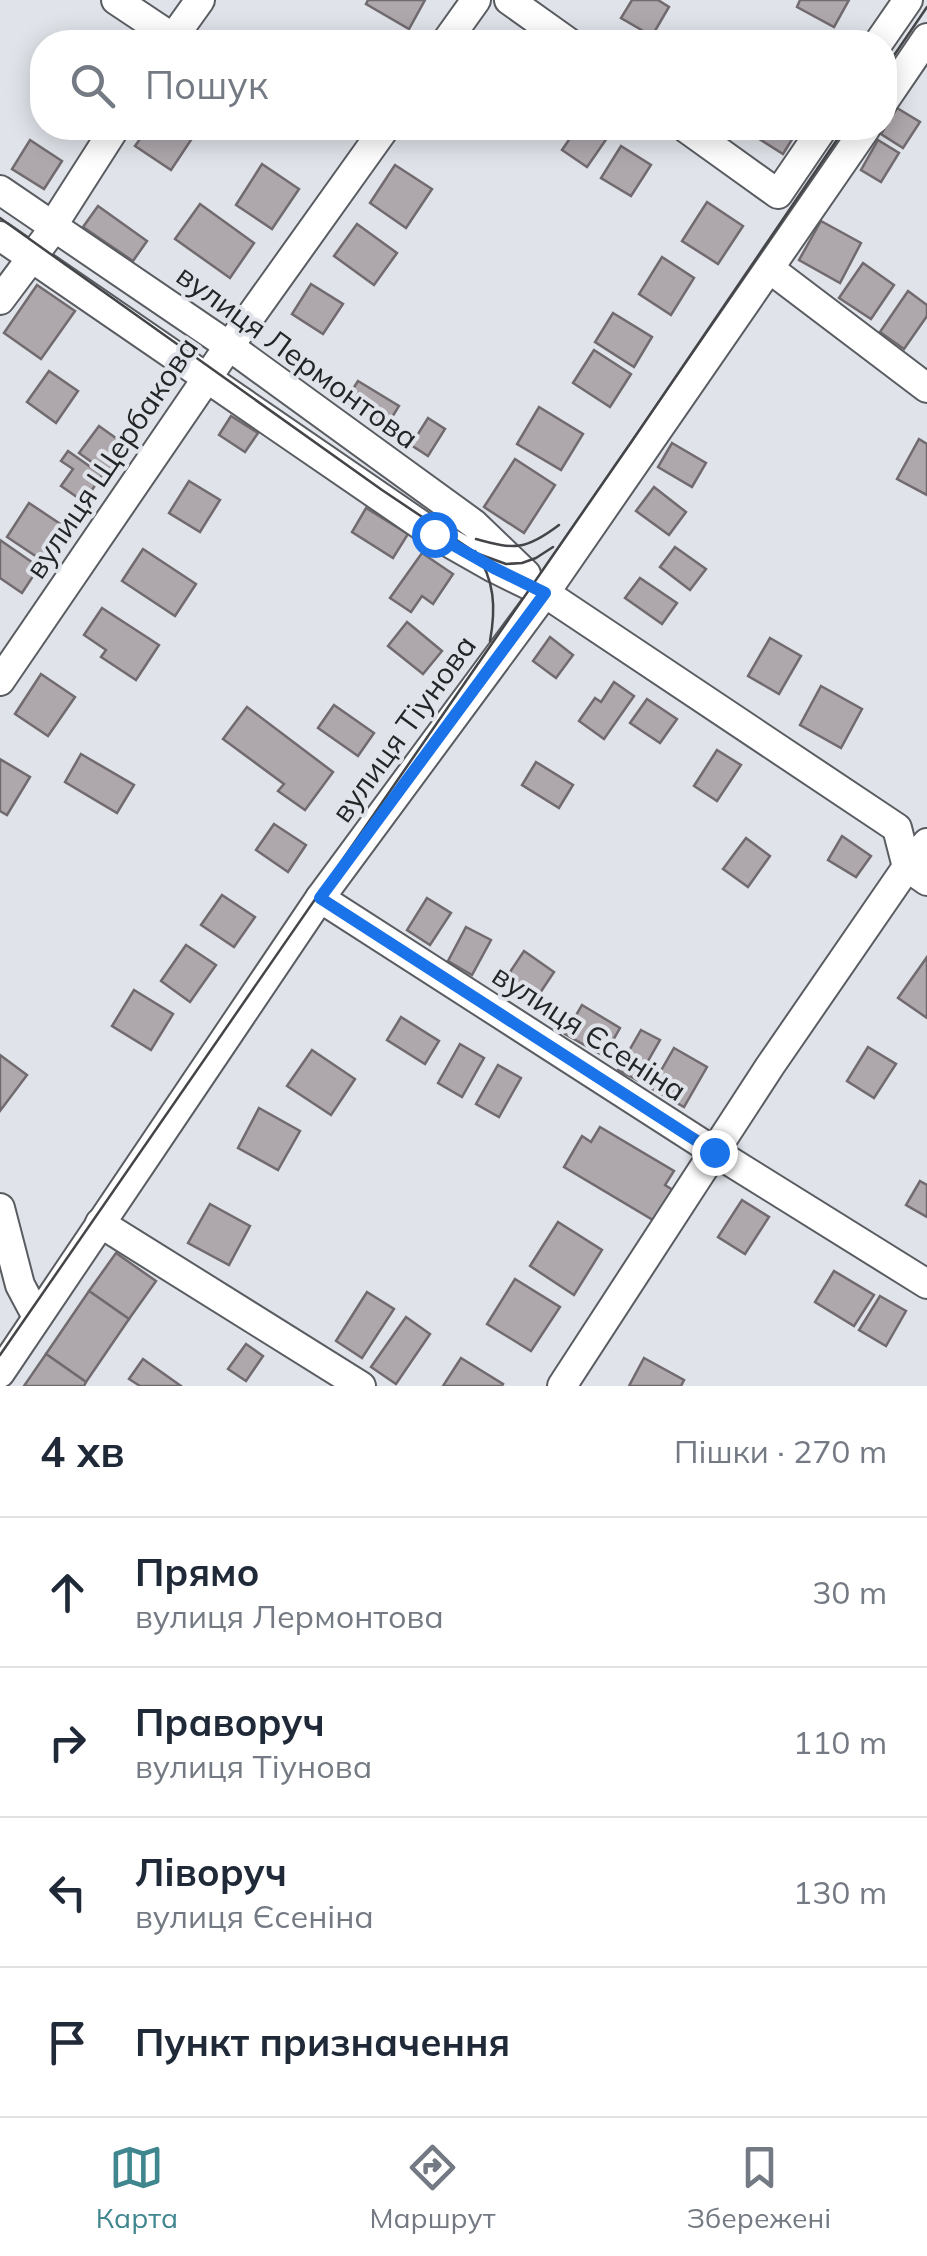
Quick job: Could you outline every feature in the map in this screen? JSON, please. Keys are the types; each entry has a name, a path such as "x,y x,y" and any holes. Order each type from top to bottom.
{"street":[{"path":"116,0 158,30"},
{"path":"179,30 200,0"},
{"path":"455,30 476,0"},
{"path":"509,0 551,30"},
{"path":"888,30 908,0"},
{"path":"897,81 927,38"},
{"path":"0,300 48,236 107,140"},
{"name":"вулиця Щербакова","path":"0,681 229,346 376,140"},
{"path":"703,140 778,194 814,140"},
{"name":"вулиця Тіунова","path":"0,1374 320,898 545,593 858,140"},
{"name":"вулиця Лермонтова","path":"0,190 229,346 474,524 545,593"},
{"name":"вулиця Лермонтова","path":"0,236 434,534 545,593 897,828"},
{"path":"770,269 927,388"},
{"path":"917,874 897,828 927,830"},
{"path":"562,1386 770,1066 917,874 927,843"},
{"name":"вулиця Єсеніна","path":"320,898 927,1284"},
{"path":"0,1208 20,1285 37,1317"},
{"path":"100,1223 361,1386"}],"building":[{"path":"368,0 425,0 409,29 366,4"},
{"path":"632,0 658,0 669,7 656,30 642,30 621,18"},
{"path":"800,0 849,0 834,27 797,7"},
{"path":"897,108 920,122 903,148 890,140 897,140"},
{"path":"30,140 62,161 44,189 12,169"},
{"path":"139,140 191,140 171,170 135,146"},
{"path":"569,140 606,140 587,167 562,150"},
{"path":"761,140 792,140 783,154"},
{"path":"878,140 899,153 881,182 861,170"},
{"path":"621,146 651,165 631,196 601,178"},
{"path":"262,164 299,189 272,229 236,205"},
{"path":"395,165 432,189 406,228 370,203"},
{"path":"707,202 743,226 718,264 682,241"},
{"path":"200,204 254,243 230,278 175,239"},
{"path":"98,206 147,241 133,261 83,227"},
{"path":"821,221 861,243 840,283 799,260"},
{"path":"357,224 397,253 374,285 334,256"},
{"path":"662,257 694,278 671,315 639,294"},
{"path":"863,263 894,285 871,319 839,298"},
{"path":"311,284 343,304 323,334 292,314"},
{"path":"37,285 75,311 41,359 4,333"},
{"path":"908,291 927,305 927,316 904,349 880,332"},
{"path":"613,313 652,337 634,367 595,342"},
{"path":"594,350 631,374 610,407 573,383"},
{"path":"49,371 78,391 56,423 27,402"},
{"path":"358,381 399,406 386,427 345,401"},
{"path":"539,407 583,434 561,470 517,444"},
{"path":"231,416 258,433 245,452 219,435"},
{"path":"428,418 445,429 428,456 411,445"},
{"path":"99,426 127,446 107,473 79,453"},
{"path":"919,439 927,444 927,495 897,479"},
{"path":"672,443 706,463 692,487 658,467"},
{"path":"68,451 102,475 84,502 61,486 73,469 61,461"},
{"path":"515,459 555,485 524,533 484,507"},
{"path":"189,481 220,500 200,532 169,513"},
{"path":"654,487 686,512 669,535 636,511"},
{"path":"29,503 65,527 43,561 7,537"},
{"path":"366,508 408,534 393,558 352,532"},
{"path":"0,540 39,567 22,593 0,578"},
{"path":"675,547 706,569 690,590 660,567"},
{"path":"143,549 196,584 175,616 122,581"},
{"path":"422,553 453,574 433,604 422,596 411,612 390,598"},
{"path":"640,578 677,603 662,624 625,598"},
{"path":"102,608 159,645 136,680 101,657 106,650 84,635"},
{"path":"407,622 442,651 423,674 388,646"},
{"path":"550,637 573,655 556,678 533,661"},
{"path":"770,638 801,656 779,694 748,676"},
{"path":"41,674 75,697 48,736 15,714"},
{"path":"614,682 634,696 604,739 579,721 595,698 601,702"},
{"path":"821,686 862,709 841,748 800,725"},
{"path":"647,699 677,719 660,743 630,723"},
{"path":"334,705 374,733 358,756 318,728"},
{"path":"247,707 333,772 305,810 278,791 284,784 223,739"},
{"path":"717,750 741,765 717,801 694,786"},
{"path":"81,754 134,785 117,813 65,782"},
{"path":"0,759 30,777 7,815 0,811"},
{"path":"536,762 573,785 559,808 522,785"},
{"path":"274,824 306,845 288,872 256,850"},
{"path":"842,836 871,856 856,877 828,860"},
{"path":"746,838 770,856 748,887 723,869"},
{"path":"222,895 255,917 234,947 201,925"},
{"path":"427,898 451,913 430,945 407,930"},
{"path":"466,927 491,940 472,975 448,961"},
{"path":"186,945 216,965 190,1002 161,981"},
{"path":"524,951 554,972 534,1002 504,981"},
{"path":"927,957 927,1018 898,998"},
{"path":"134,990 173,1014 151,1050 112,1026"},
{"path":"582,1005 620,1028 604,1056 565,1034"},
{"path":"401,1017 439,1041 425,1064 387,1040"},
{"path":"641,1030 660,1040 637,1080 618,1070"},
{"path":"460,1044 484,1058 462,1097 438,1083"},
{"path":"868,1047 896,1064 874,1098 847,1081"},
{"path":"674,1048 707,1067 684,1107 651,1088"},
{"path":"312,1050 355,1079 331,1115 287,1086"},
{"path":"0,1055 27,1075 0,1111"},
{"path":"498,1065 521,1078 499,1117 476,1104"},
{"path":"259,1108 300,1131 278,1170 238,1148"},
{"path":"600,1127 674,1171 665,1185 676,1192 658,1223 564,1167 582,1136 591,1142"},
{"path":"920,1181 927,1185 927,1217 906,1205"},
{"path":"742,1200 769,1217 745,1254 718,1237"},
{"path":"210,1204 250,1226 229,1265 188,1243"},
{"path":"558,1222 602,1250 574,1295 530,1266"},
{"path":"116,1253 156,1281 129,1319 89,1291"},
{"path":"834,1271 874,1295 854,1326 815,1302"},
{"path":"515,1279 560,1307 531,1351 487,1324"},
{"path":"89,1291 129,1319 86,1382 46,1354"},
{"path":"367,1292 394,1309 362,1358 336,1341"},
{"path":"880,1296 906,1311 886,1346 859,1330"},
{"path":"406,1317 430,1334 396,1384 371,1367"},
{"path":"246,1344 263,1356 246,1381 228,1369"},
{"path":"46,1354 86,1382 84,1386 24,1386"},
{"path":"461,1358 503,1384 502,1386 443,1386"},
{"path":"644,1358 684,1380 681,1386 629,1386"},
{"path":"143,1359 181,1386 140,1386 129,1379"}],"tram line":[{"path":"897,51 927,7"},
{"path":"0,1355 837,140"},
{"path":"0,218 476,553 506,564 522,563 553,547"},
{"path":"476,539 520,546 559,525"},
{"path":"475,551 487,573 492,594 490,641"}],"route":[{"path":"434,534 545,593 320,898 714,1152"}]}
